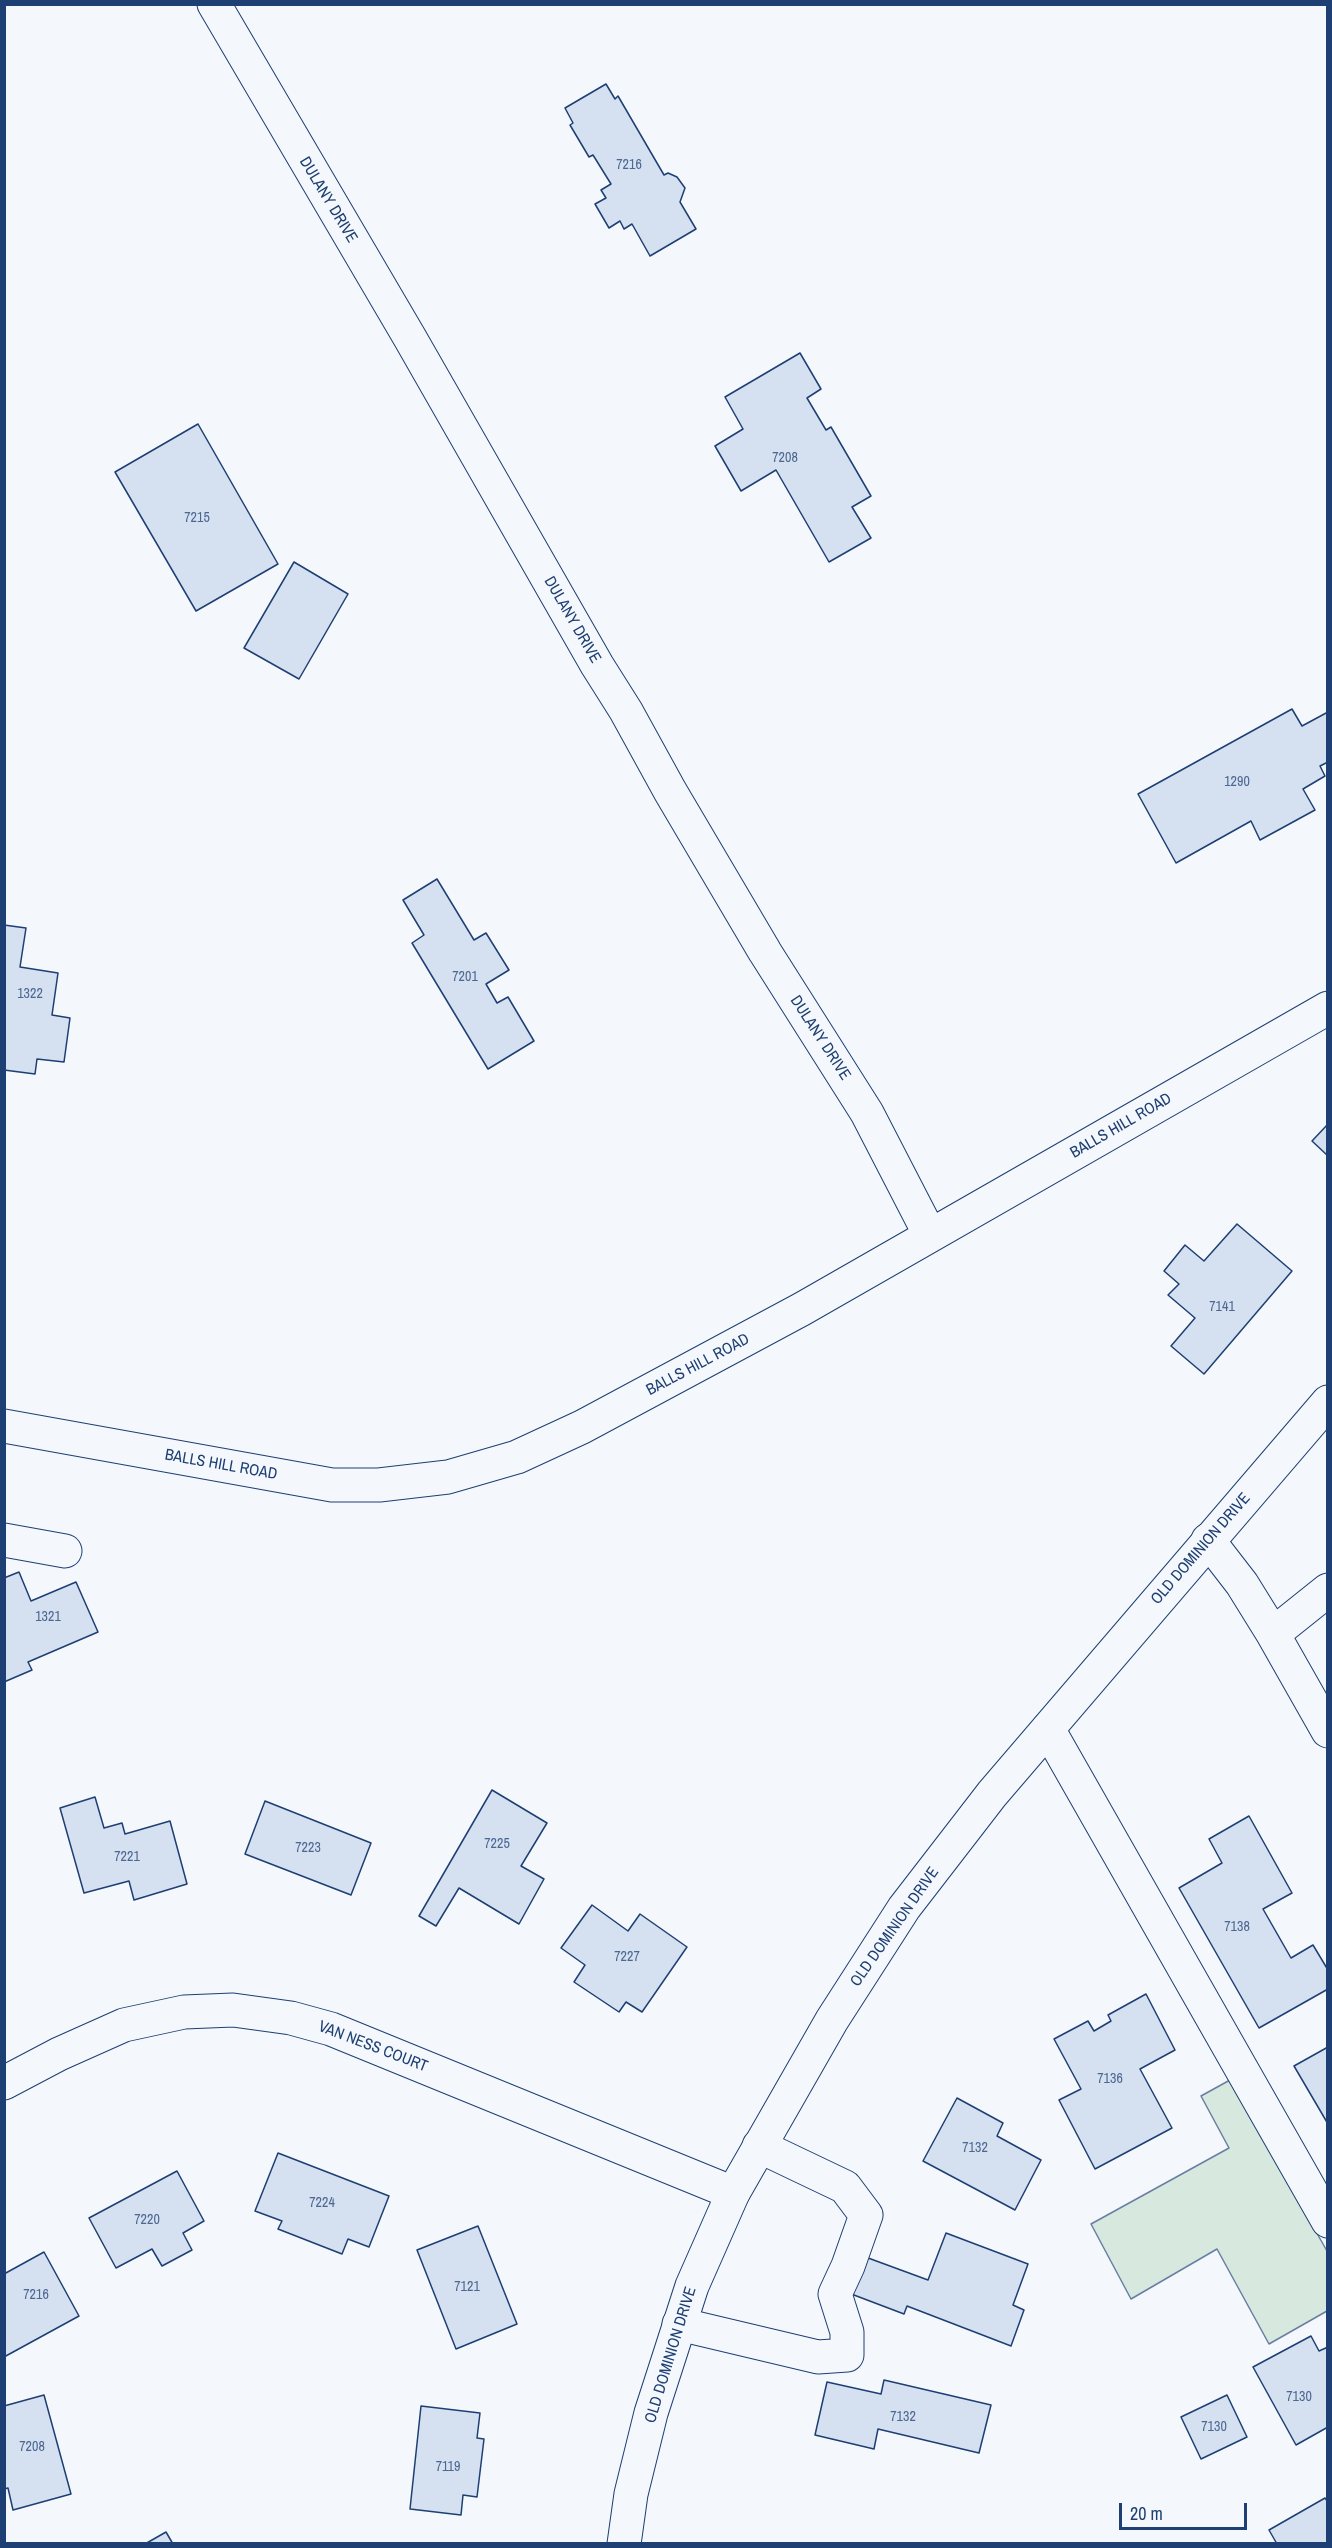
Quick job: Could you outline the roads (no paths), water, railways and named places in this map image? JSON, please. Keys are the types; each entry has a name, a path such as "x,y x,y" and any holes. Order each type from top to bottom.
{"street":[{"name":"DULANY DRIVE","path":"214,4 410,338 670,791 765,952 867,1113 930,1235"},
{"name":"BALLS HILL ROAD","path":"4,1426 332,1485 379,1485 448,1477 517,1457 582,1427 802,1309 1328,1008"},
{"name":"OLD DOMINION DRIVE","path":"624,2544 632,2494 651,2413 692,2286 733,2193 832,2020 904,1908 992,1794 1328,1402"},
{"path":"4,1540 65,1551"},
{"path":"1208,1540 1242,1584 1328,1731"},
{"path":"1273,1634 1328,1590"},
{"path":"1048,1729 1328,2221"},
{"name":"VAN NESS COURT","path":"4,2083 59,2054 124,2025 184,2012 232,2010 291,2018 331,2029 733,2193"},
{"path":"679,2324 818,2357 847,2355 847,2332 835,2294 848,2266 866,2215 845,2187 759,2146"}]}
